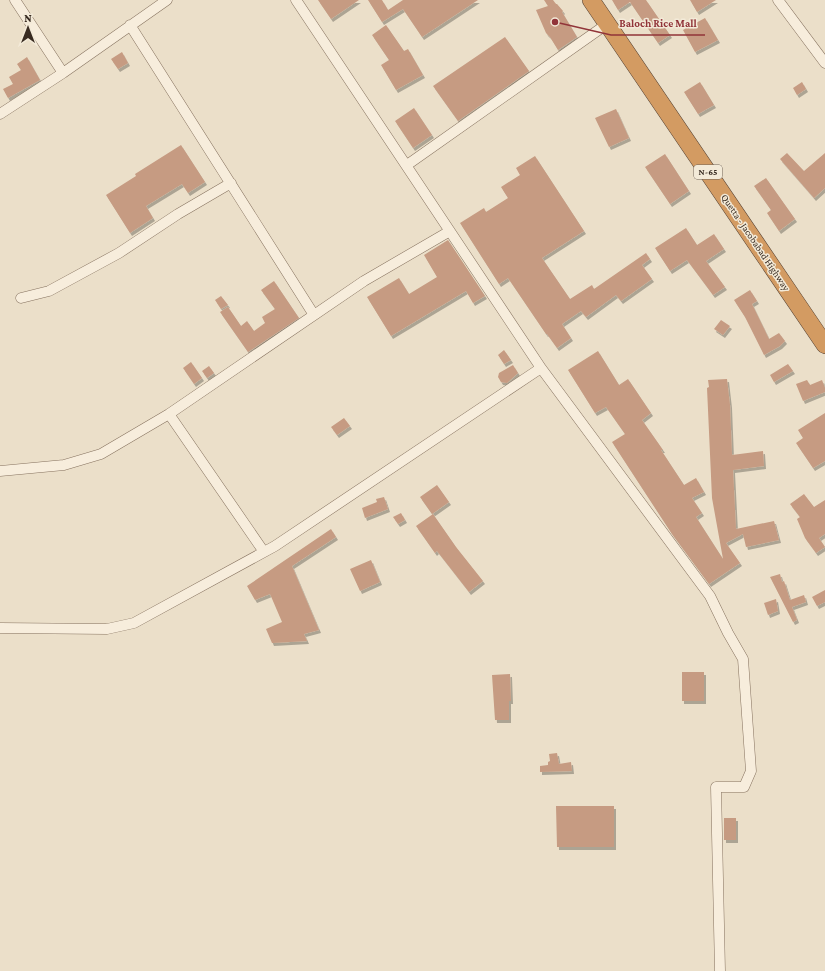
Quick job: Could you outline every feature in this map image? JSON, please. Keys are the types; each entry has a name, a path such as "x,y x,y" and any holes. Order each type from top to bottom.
{"highway":[{"name":"Quetta - Jacobabad Highway","path":"591,0 825,345"}],"street":[{"path":"15,0 63,73"},
{"path":"0,114 63,73 167,0"},
{"path":"296,0 541,368 710,596 728,633 743,659 751,772 744,787 716,787 720,971"},
{"path":"778,0 825,63"},
{"path":"407,165 607,24"},
{"path":"130,26 314,315"},
{"path":"21,298 49,291 119,253 178,214 230,183"},
{"path":"0,471 64,465 101,454 170,414 364,281 450,231"},
{"path":"0,628 107,629 134,623 275,546 541,368"},
{"path":"170,414 264,552"}],"building":[{"path":"318,0 359,0 331,19"},
{"path":"368,0 382,0 388,10 403,0 478,0 422,37 403,9 382,22"},
{"path":"544,0 553,0 557,4 563,11 562,12 577,37 558,50 546,33 536,10 548,6"},
{"path":"612,0 646,0 670,35 658,43 630,2 618,10"},
{"path":"690,0 716,0 697,12"},
{"path":"705,18 718,40 695,52 683,30"},
{"path":"386,25 404,51 408,49 423,75 396,90 381,65 389,60 372,35"},
{"path":"505,37 529,71 458,121 433,86"},
{"path":"122,52 128,63 118,69 111,59"},
{"path":"27,57 40,80 8,98 3,89 13,84 9,77 21,70 17,64"},
{"path":"700,82 714,105 698,114 684,92"},
{"path":"802,82 806,89 797,95 793,88"},
{"path":"414,108 432,135 413,148 395,121"},
{"path":"616,109 629,138 609,147 595,118"},
{"path":"181,145 205,182 188,193 182,184 146,206 153,218 130,233 106,195 136,176 135,174"},
{"path":"787,153 804,171 825,153 825,188 814,198 780,159"},
{"path":"665,154 689,191 670,204 645,167"},
{"path":"535,156 584,231 542,258 570,299 592,285 594,289 646,253 650,259 642,265 652,279 621,301 616,295 586,317 581,311 562,324 571,338 557,348 508,278 499,284 460,223 484,208 486,212 508,198 501,187 520,175 516,168"},
{"path":"766,178 795,219 779,231 767,213 771,210 754,186"},
{"path":"686,228 697,245 714,234 724,249 706,261 725,287 713,295 687,260 670,271 655,248"},
{"path":"448,240 485,296 473,303 466,291 391,336 367,297 399,278 409,294 437,277 424,255"},
{"path":"274,281 299,318 248,352 220,312 228,307 241,326 247,321 254,331 265,323 262,317 275,309 261,290"},
{"path":"750,290 757,301 752,304 769,339 779,333 785,341 780,346 764,355 745,317 734,300"},
{"path":"221,296 228,305 221,309 215,300"},
{"path":"721,320 730,326 723,335 714,329"},
{"path":"504,350 511,360 504,364 498,355"},
{"path":"598,351 619,385 628,379 651,413 642,420 663,450 661,450 684,485 696,478 704,492 692,498 702,513 696,517 723,559 712,498 707,388 709,387 708,380 727,379 730,405 732,455 763,451 764,466 733,470 736,529 774,521 779,540 746,547 743,534 726,543 740,563 709,584 672,534 612,442 625,434 606,407 595,413 568,370"},
{"path":"191,362 202,378 194,384 183,368"},
{"path":"788,364 793,371 774,382 770,375"},
{"path":"513,365 518,373 507,383 501,382 498,377 499,373"},
{"path":"209,366 214,373 207,378 202,371"},
{"path":"807,380 810,385 822,380 825,392 803,401 796,384"},
{"path":"825,413 825,461 813,468 796,443 803,438 798,430"},
{"path":"344,418 350,426 337,435 331,427"},
{"path":"437,485 449,502 432,514 420,497"},
{"path":"804,494 814,507 825,500 825,534 819,538 825,547 816,553 805,538 797,519 800,517 790,504"},
{"path":"384,497 388,509 365,518 362,508 377,502 376,499"},
{"path":"401,513 405,520 398,524 393,517"},
{"path":"433,514 456,547 483,581 469,592 437,551 435,553 416,526"},
{"path":"331,529 336,537 292,566 319,630 304,634 307,641 272,643 266,629 282,622 270,594 255,600 247,586"},
{"path":"371,560 380,582 360,591 350,569"},
{"path":"780,574 782,582 784,581 790,600 804,595 806,602 792,607 797,620 793,622 770,577"},
{"path":"825,590 825,602 817,606 812,597"},
{"path":"776,599 778,611 768,615 764,603"},
{"path":"682,672 704,672 704,701 682,701"},
{"path":"510,674 511,701 509,701 509,720 495,720 492,675"},
{"path":"557,753 559,764 571,762 572,771 540,772 540,766 548,765 548,762 550,761 549,754"},
{"path":"556,806 614,806 614,847 557,847"},
{"path":"724,818 736,818 736,840 724,840"}],"place":[{"name":"Baloch Rice Mall","path":"555,22"}]}
